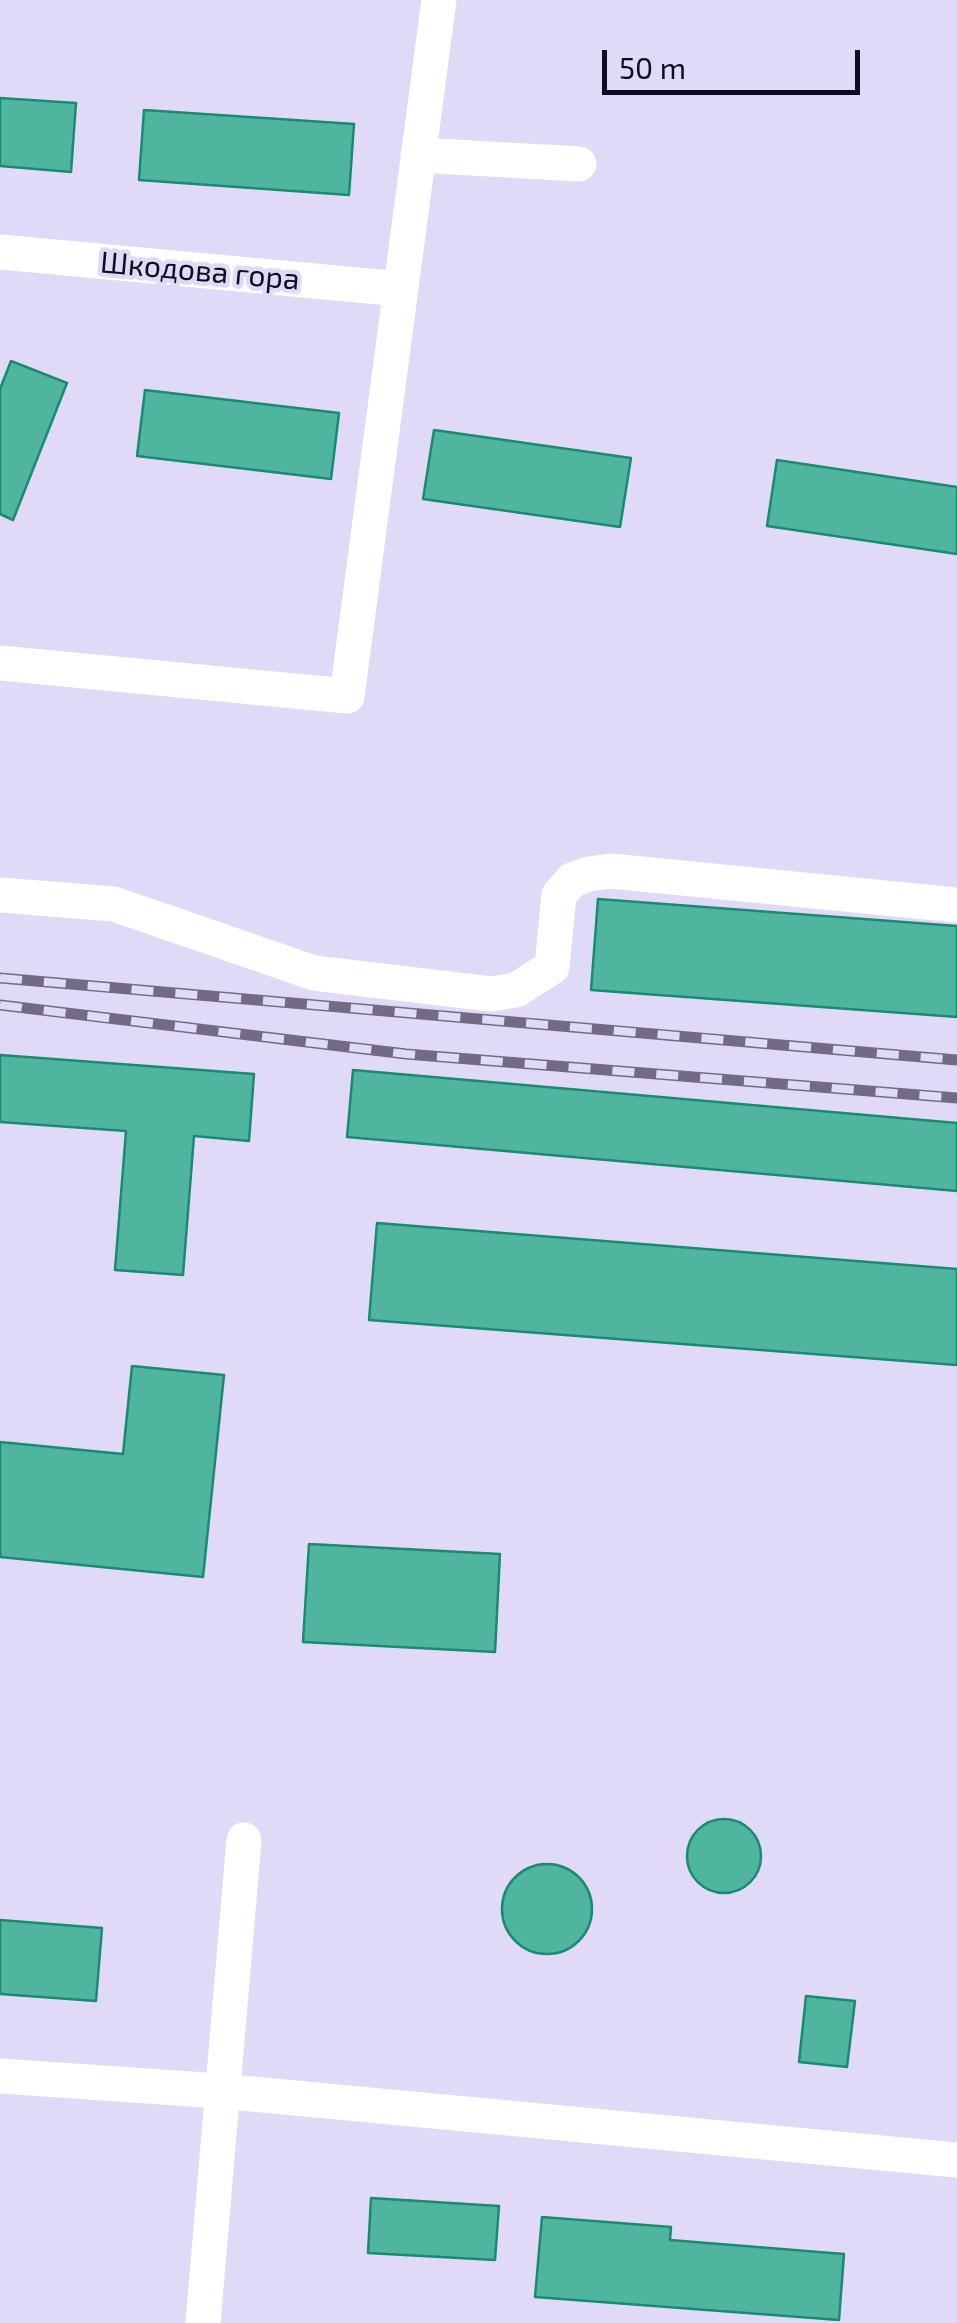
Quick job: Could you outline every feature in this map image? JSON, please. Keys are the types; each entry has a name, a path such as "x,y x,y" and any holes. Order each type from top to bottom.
{"street":[{"path":"0,663 347,696 439,0"},
{"path":"418,155 578,164"},
{"name":"Шкодова гора","path":"0,252 401,289"},
{"path":"0,895 114,904 314,972 491,994 516,990 552,967 559,895 572,880 590,874 610,871 957,905"},
{"path":"203,2323 244,1840"},
{"path":"0,2076 220,2092 957,2160"}],"building":[{"path":"0,98 76,103 71,172 0,166"},
{"path":"144,110 354,124 349,195 139,180"},
{"path":"11,361 67,383 13,520 0,514 0,389"},
{"path":"145,390 339,413 331,479 137,456"},
{"path":"434,430 631,458 620,527 423,499"},
{"path":"777,460 957,487 957,554 767,526"},
{"path":"598,899 957,926 957,1017 591,990"},
{"path":"0,1055 254,1074 249,1141 194,1136 183,1275 115,1270 126,1131 0,1122"},
{"path":"353,1070 957,1123 957,1191 347,1137"},
{"path":"377,1223 957,1269 957,1365 369,1320"},
{"path":"132,1366 224,1375 203,1577 0,1557 0,1442 123,1454"},
{"path":"309,1544 500,1554 495,1652 303,1642"},
{"path":"724,1819 750,1830 761,1856 750,1882 724,1893 698,1882 687,1856 698,1830"},
{"path":"538,1864 556,1864 572,1871 585,1884 592,1909 585,1934 572,1947 556,1954 538,1954 522,1947 509,1934 502,1918 502,1900 509,1884 522,1871"},
{"path":"0,1920 102,1928 96,2001 0,1994"},
{"path":"806,1996 855,2001 847,2067 799,2062"},
{"path":"371,2198 499,2206 495,2260 368,2253"},
{"path":"542,2217 671,2227 670,2240 844,2254 839,2320 535,2297"}],"railway":[{"path":"0,978 957,1060"},
{"path":"0,1005 406,1054 957,1098"}]}
